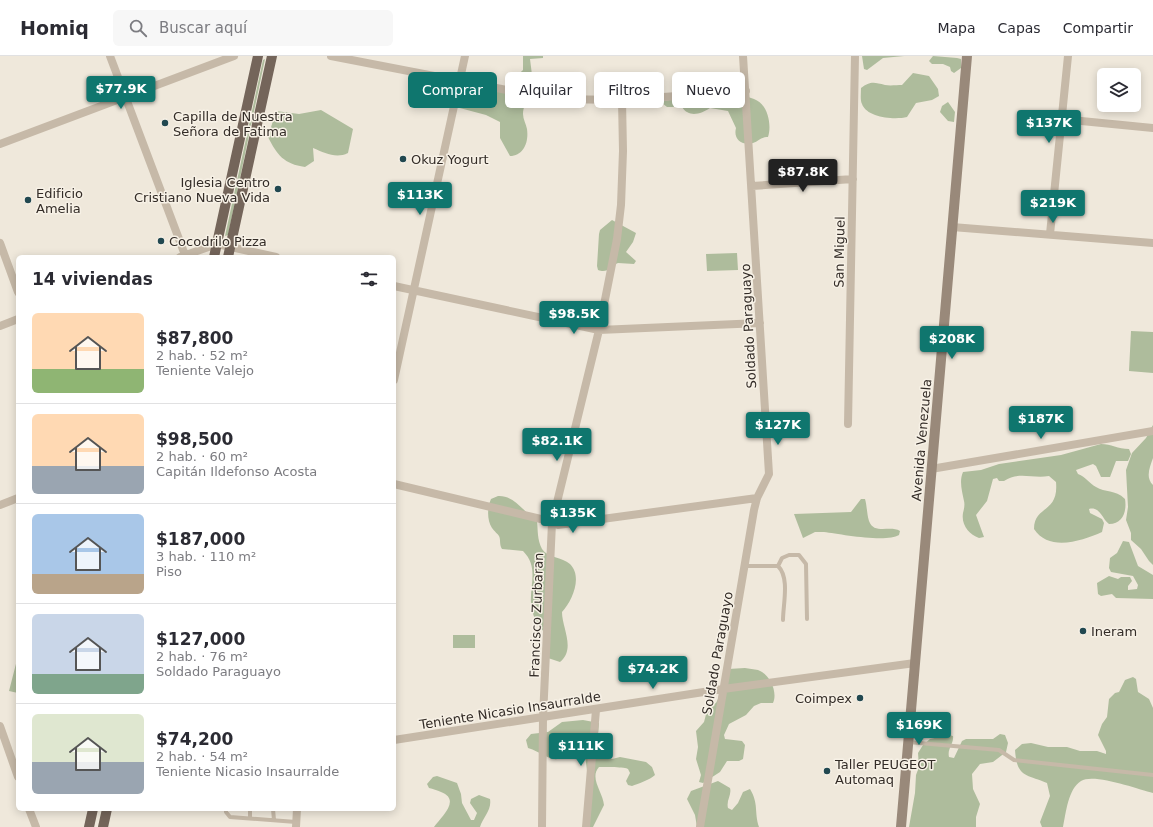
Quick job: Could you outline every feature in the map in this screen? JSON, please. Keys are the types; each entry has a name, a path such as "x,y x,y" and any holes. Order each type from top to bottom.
{"main road":[{"path":"214,255 258,56"},
{"path":"229,255 272,56"},
{"name":"Avenida Venezuela","path":"901,827 967,56"},
{"path":"89,827 93,811"},
{"path":"103,827 107,811"}],"street":[{"path":"110,56 127,97 182,255"},
{"path":"0,144 234,56"},
{"path":"331,56 414,72"},
{"path":"462,72 465,56"},
{"name":"Soldado Paraguayo","path":"700,827 744,566 757,498 769,474 743,56"},
{"name":"San Miguel","path":"848,424 855,56"},
{"path":"1050,234 1068,56"},
{"path":"497,89 542,98 594,99"},
{"path":"664,97 746,91"},
{"path":"396,371 454,108"},
{"name":"Francisco Zurbaran","path":"542,827 543,717 552,523 599,330 619,222 623,151 622,108"},
{"path":"1061,119 1153,128"},
{"path":"752,186 853,180"},
{"path":"952,227 1153,243"},
{"path":"0,243 16,287"},
{"path":"185,255 217,244 268,255"},
{"path":"396,286 599,330 760,323"},
{"path":"0,326 16,320"},
{"path":"931,469 1153,431"},
{"path":"396,484 545,520 560,525 757,498"},
{"path":"0,505 16,499"},
{"name":"Teniente Nicasio Insaurralde","path":"396,740 596,710 723,689 915,662"},
{"path":"586,827 596,710"},
{"path":"0,726 16,771"},
{"path":"30,811 36,827"},
{"path":"296,825 297,811"}],"lane":[{"path":"778,566 782,558 789,555 799,555 806,564 807,619"},
{"path":"744,566 778,566 782,570 784,578 783,620"},
{"path":"908,742 999,750 1014,760 1153,775"},
{"path":"226,811 230,817 274,820 296,825"},
{"path":"250,811 250,818"},
{"path":"273,811 274,820"}],"green space":[{"path":"523,56 543,56 543,58 530,59 532,72 521,72 523,70"},
{"path":"862,56 904,56 883,58 867,70 864,69"},
{"path":"933,56 961,59 961,68 954,73 951,71 950,67 943,64 932,64 929,61"},
{"path":"265,59 228,235 225,236 263,60"},
{"path":"913,73 929,76 938,89 939,96 932,100 916,103 907,117 902,118 882,117 865,109 861,101 861,88 872,83 902,85"},
{"path":"497,86 505,87 505,108 524,108 523,118 527,129 527,139 522,151 518,154 510,156 500,138 500,122 486,115 460,108 497,108"},
{"path":"745,96 759,102 763,105 768,115 768,137 749,144 739,141 735,132 736,128 728,111 710,108 745,108"},
{"path":"672,100 672,107 667,107 664,105 664,101"},
{"path":"948,102 955,112 954,122 948,121 940,112 942,106"},
{"path":"683,108 710,108 695,114 688,113"},
{"path":"321,110 353,129 348,153 344,155 335,155 313,148 314,161 305,167 286,161 278,154 268,137 276,111 299,114"},
{"path":"612,220 636,233 633,242 626,252 636,261 634,264 618,263 607,270 601,271 598,270 597,266 599,234 600,230"},
{"path":"737,253 738,270 707,271 706,254"},
{"path":"1131,331 1153,332 1153,373 1129,371"},
{"path":"1153,425 1153,458 1149,479 1153,485 1153,565 1141,549 1131,540 1131,533 1126,520 1128,507 1126,470 1132,453 1146,438"},
{"path":"1101,444 1129,449 1131,454 1128,461 1116,461 1110,477 1101,477 1096,466 1093,464 1076,470 1078,474 1099,489 1114,492 1125,499 1125,512 1118,522 1109,524 1096,509 1089,509 1090,513 1102,519 1104,523 1102,532 1085,539 1066,542 1048,540 1040,536 1034,529 1035,521 1038,516 1050,505 1056,492 1056,482 1049,476 1015,476 1004,481 999,481 997,478 993,479 987,501 976,515 984,537 979,538 975,536 966,528 963,521 964,504 961,482 963,472 981,470 999,464 1061,455"},
{"path":"498,496 504,496 514,501 537,521 538,539 542,549 548,554 567,562 574,569 576,575 575,589 562,612 568,645 565,657 560,662 548,658 548,645 546,637 533,615 531,602 532,572 528,558 523,551 502,549 499,536 490,525 488,514 489,506 491,499"},
{"path":"861,499 865,499 868,519 871,525 878,529 896,529 900,531 899,535 893,537 874,538 815,532 803,538 794,514 851,512"},
{"path":"1123,541 1129,542 1138,566 1153,575 1153,599 1116,598 1112,594 1101,596 1098,594 1097,583 1109,576 1118,579 1121,577 1130,577 1132,581 1128,586 1128,590 1137,589 1138,585 1133,576 1111,572 1109,568 1110,558 1117,553"},
{"path":"453,635 475,635 475,648 453,648"},
{"path":"16,664 16,693 9,691"},
{"path":"745,668 758,670 766,675 774,689 773,703 761,703 754,706 746,715 729,724 724,735 725,739 742,741 745,745 743,759 739,761 727,761 720,772 703,783 699,782 701,775 696,759 698,747 696,731 704,722 708,707 716,703 728,669"},
{"path":"1133,677 1136,679 1138,692 1149,699 1153,708 1153,793 1105,780 1087,779 1081,781 1070,795 1063,827 1042,827 1040,822 1050,796 1047,783 1028,776 1020,770 1016,759 1015,750 1022,744 1031,743 1048,747 1067,747 1080,751 1097,751 1106,754 1098,735 1102,724 1107,717 1109,699 1115,693 1119,692 1125,680"},
{"path":"583,720 599,723 598,734 603,745 603,754 605,757 612,759 620,757 646,762 652,767 655,775 648,780 632,786 628,785 626,781 630,773 628,769 619,767 599,767 595,776 604,805 593,827 584,827 588,779 584,746 572,742 562,757 553,759 528,748 526,740 531,734 548,732 562,722"},
{"path":"1000,734 1005,735 1008,743 1006,752 993,762 980,764 972,774 973,789 980,804 976,817 976,827 909,827 915,793 916,775 919,767 918,753 923,745 930,739 949,735 953,736 949,757 954,758 962,741 966,739 993,739"},
{"path":"437,776 457,783 461,794 462,803 471,820 474,820 477,813 470,803 471,799 479,795 490,799 489,810 480,827 434,827 448,809 450,804 450,800 447,795 429,788 427,784 433,777"},
{"path":"718,781 730,788 728,808 732,810 738,803 743,792 750,789 753,794 759,827 697,827 695,815 687,799 691,791"}],"place":[{"name":"Capilla de Nuestra Señora de Fatima","path":"165,123"},
{"name":"Okuz Yogurt","path":"403,159"},
{"name":"Iglesia Centro Cristiano Nueva Vida","path":"278,189"},
{"name":"Edificio Amelia","path":"28,200"},
{"name":"Cocodrilo Pizza","path":"161,241"},
{"name":"Ineram","path":"1083,631"},
{"name":"Coimpex","path":"860,698"},
{"name":"Taller PEUGEOT Automaq","path":"827,771"}]}
